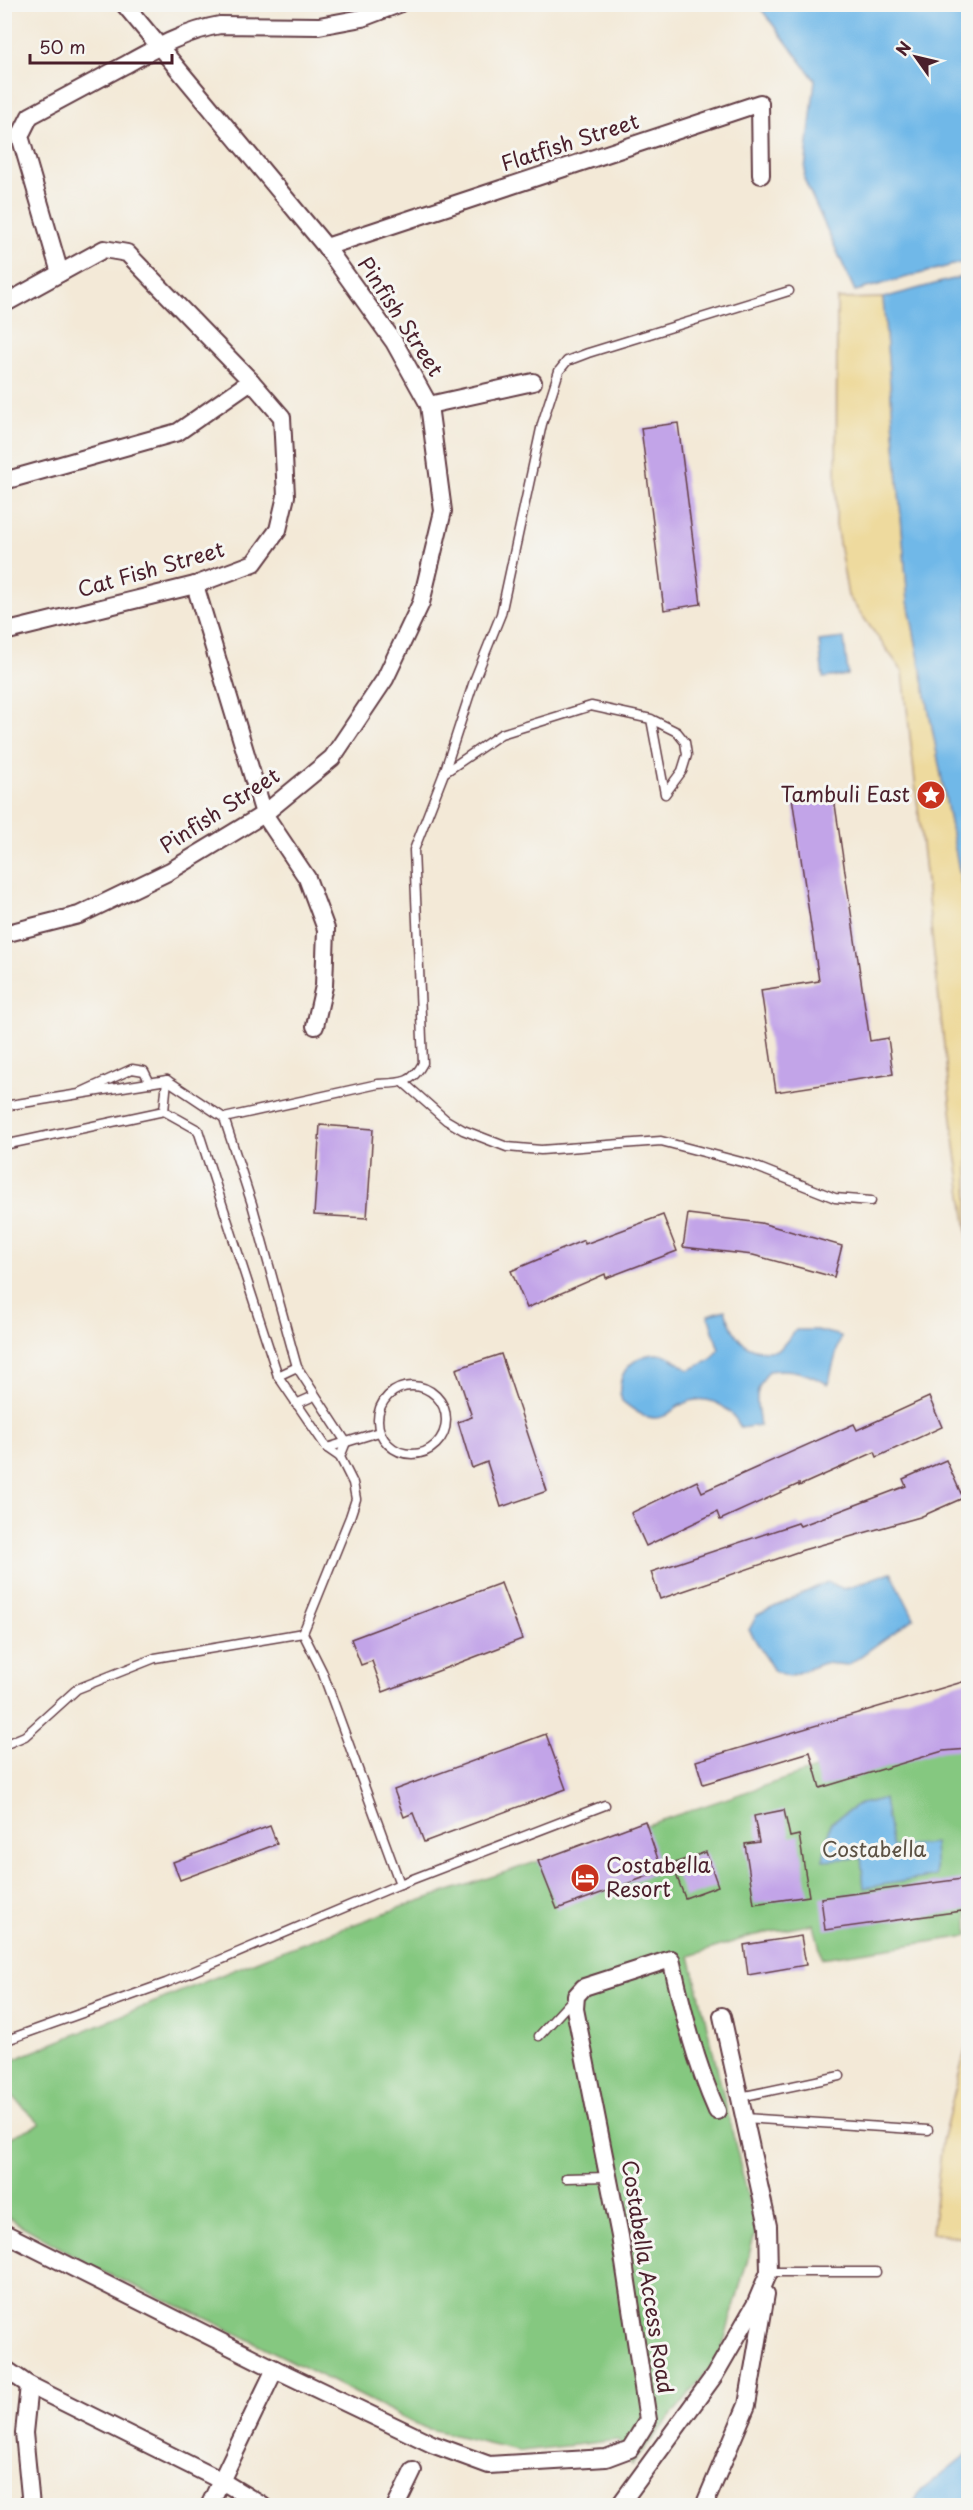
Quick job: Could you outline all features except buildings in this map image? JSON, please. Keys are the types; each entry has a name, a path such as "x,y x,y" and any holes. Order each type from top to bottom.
{"street":[{"name":"Pinfish Street","path":"4,934 79,915 170,871 264,814 332,758 385,679 421,603 443,511 429,405 394,342 326,248 124,4"},
{"path":"4,304 60,273 20,136 30,116 185,34 213,26 319,26 362,18 399,4"},
{"name":"Flatfish Street","path":"326,248 760,103 761,175"},
{"name":"Cat Fish Street","path":"4,632 195,585 254,563 278,530 286,496 282,417 251,381 127,253 104,249 60,273"},
{"path":"4,481 178,432 251,381"},
{"path":"429,405 533,382"},
{"path":"195,585 264,814 307,878 326,929 324,986 315,1026"},
{"path":"576,1996 584,1987 671,1959 686,2023 702,2076 717,2111"},
{"name":"Costabella Access Road","path":"4,2233 275,2369 432,2444 489,2465 606,2458 630,2449 648,2420 628,2286 574,2009 576,1996"},
{"path":"704,2505 747,2405 769,2272 768,2226 722,2016"},
{"path":"619,2505 714,2376 755,2305 769,2272"},
{"path":"4,2368 29,2385 220,2480 263,2505"},
{"path":"209,2505 275,2369"},
{"path":"29,2385 24,2433 31,2505"},
{"path":"396,2505 413,2471"}],"lane":[{"path":"224,1118 378,1084 403,1082 417,1075 423,1063 414,850 444,773 474,681 501,614 542,424 559,371 567,362 588,353 789,291"},
{"path":"444,773 501,734 591,706 651,719 677,732 685,742 687,755 682,771 665,794 651,719"},
{"path":"70,1096 132,1069 144,1071 150,1083"},
{"path":"164,1112 167,1080"},
{"path":"4,1106 167,1080 224,1118 252,1204 297,1367 346,1442"},
{"path":"403,1082 446,1120 463,1130 507,1147 541,1150 661,1141 749,1164 836,1198 871,1201"},
{"path":"4,1145 164,1112 198,1130 278,1376 327,1448 340,1457 353,1483 356,1499 303,1633 322,1671 400,1884"},
{"path":"278,1376 297,1367"},
{"path":"418,1385 439,1397 448,1420 440,1443 419,1455 395,1451 379,1432 379,1408 395,1390 418,1385"},
{"path":"296,1404 314,1396"},
{"path":"327,1448 379,1432"},
{"path":"340,1457 346,1442"},
{"path":"4,1745 25,1736 77,1689 155,1658 303,1633"},
{"path":"4,2041 166,1983 400,1884 605,1805"},
{"path":"538,2036 576,1996"},
{"path":"740,2097 840,2076"},
{"path":"745,2118 928,2130"},
{"path":"567,2178 608,2177"},
{"path":"769,2272 876,2272"}],"green space":[{"name":"Costabella","path":"968,1718 968,1936 822,1958 814,1924 751,1936 690,1956 756,2230 720,2356 631,2465 618,2440 521,2451 425,2428 210,2320 97,2269 5,2216 4,2140 40,2124 5,2088 5,2063 268,1956 404,1906"}],"sand":[{"name":"Tambuli East","path":"883,298 908,601 968,917 968,1238 955,1146 903,672 848,596 836,525 837,299"},
{"path":"968,2040 968,2239 932,2233 942,2141"}],"water":[{"path":"758,5 968,5 968,261 855,291 804,179 815,80"},
{"path":"968,275 968,917 908,601 883,298"},
{"path":"844,638 848,675 823,678 819,641"},
{"path":"725,1310 738,1337 743,1343 758,1350 779,1350 796,1330 817,1330 841,1336 828,1384 800,1372 769,1371 760,1384 757,1396 760,1425 741,1428 730,1412 715,1402 698,1400 688,1402 665,1416 651,1418 622,1401 620,1389 624,1372 642,1357 665,1355 689,1370 711,1360 719,1350 708,1315"},
{"path":"891,1572 914,1618 848,1665 824,1663 789,1676 774,1671 749,1630 757,1615 827,1582 844,1589"},
{"path":"884,1799 892,1847 934,1843 936,1876 864,1888 861,1858 823,1860 831,1822 860,1804"},
{"path":"968,2453 968,2505 913,2505 921,2491"}],"place":[{"name":"Tambuli East","path":"931,795"},
{"name":"Costabella Resort","path":"585,1878"}]}
